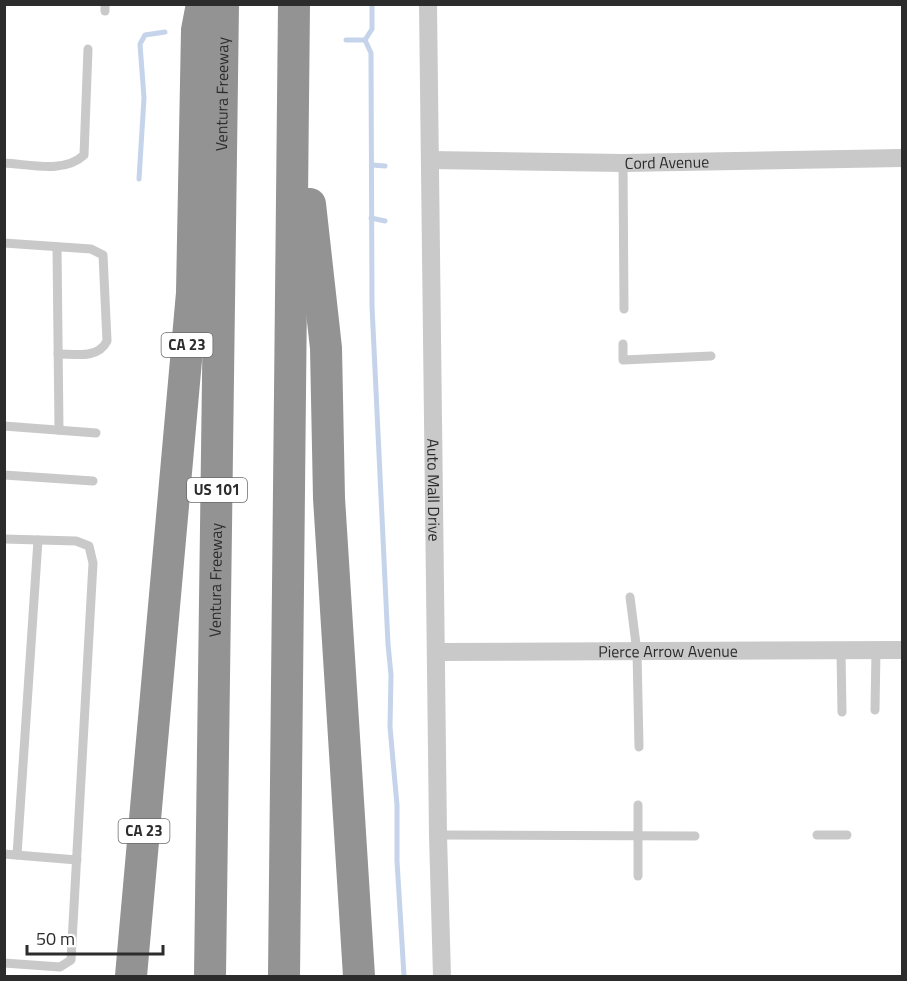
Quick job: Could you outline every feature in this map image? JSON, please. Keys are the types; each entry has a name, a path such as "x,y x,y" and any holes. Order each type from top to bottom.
{"highway":[{"name":"CA 23","path":"131,976 192,293 197,30 202,4"},
{"name":"Ventura Freeway","path":"210,976 223,4"},
{"path":"284,976 294,4"},
{"path":"293,48 326,348 329,498 359,976"},
{"path":"286,819 302,976"}],"street":[{"name":"Auto Mall Drive","path":"428,4 438,835 442,976"},
{"name":"Cord Avenue","path":"431,160 623,163 903,158"},
{"name":"Pierce Arrow Avenue","path":"436,652 903,650"}],"lane":[{"path":"4,163 61,166 76,162 84,155 88,49"},
{"path":"623,163 624,309"},
{"path":"4,243 91,249 103,255 108,341 103,350 93,354 58,354"},
{"path":"57,247 58,430"},
{"path":"623,344 623,360 711,356"},
{"path":"4,426 96,433"},
{"path":"4,475 93,481"},
{"path":"4,539 76,541 89,546 93,563 71,960 60,967 4,963"},
{"path":"17,855 38,540"},
{"path":"630,597 637,652 639,747"},
{"path":"875,710 876,650"},
{"path":"841,651 842,712"},
{"path":"638,805 638,876"},
{"path":"438,835 695,836"},
{"path":"817,836 847,835"},
{"path":"4,854 77,860"}],"waterway":[{"path":"365,40 372,29 372,4"},
{"path":"139,179 144,98 140,44 145,35 165,32"},
{"path":"346,40 365,40 371,53 372,306 391,675 390,727 397,805 397,861 404,976"},
{"path":"372,165 385,166"},
{"path":"371,218 385,221"}]}
